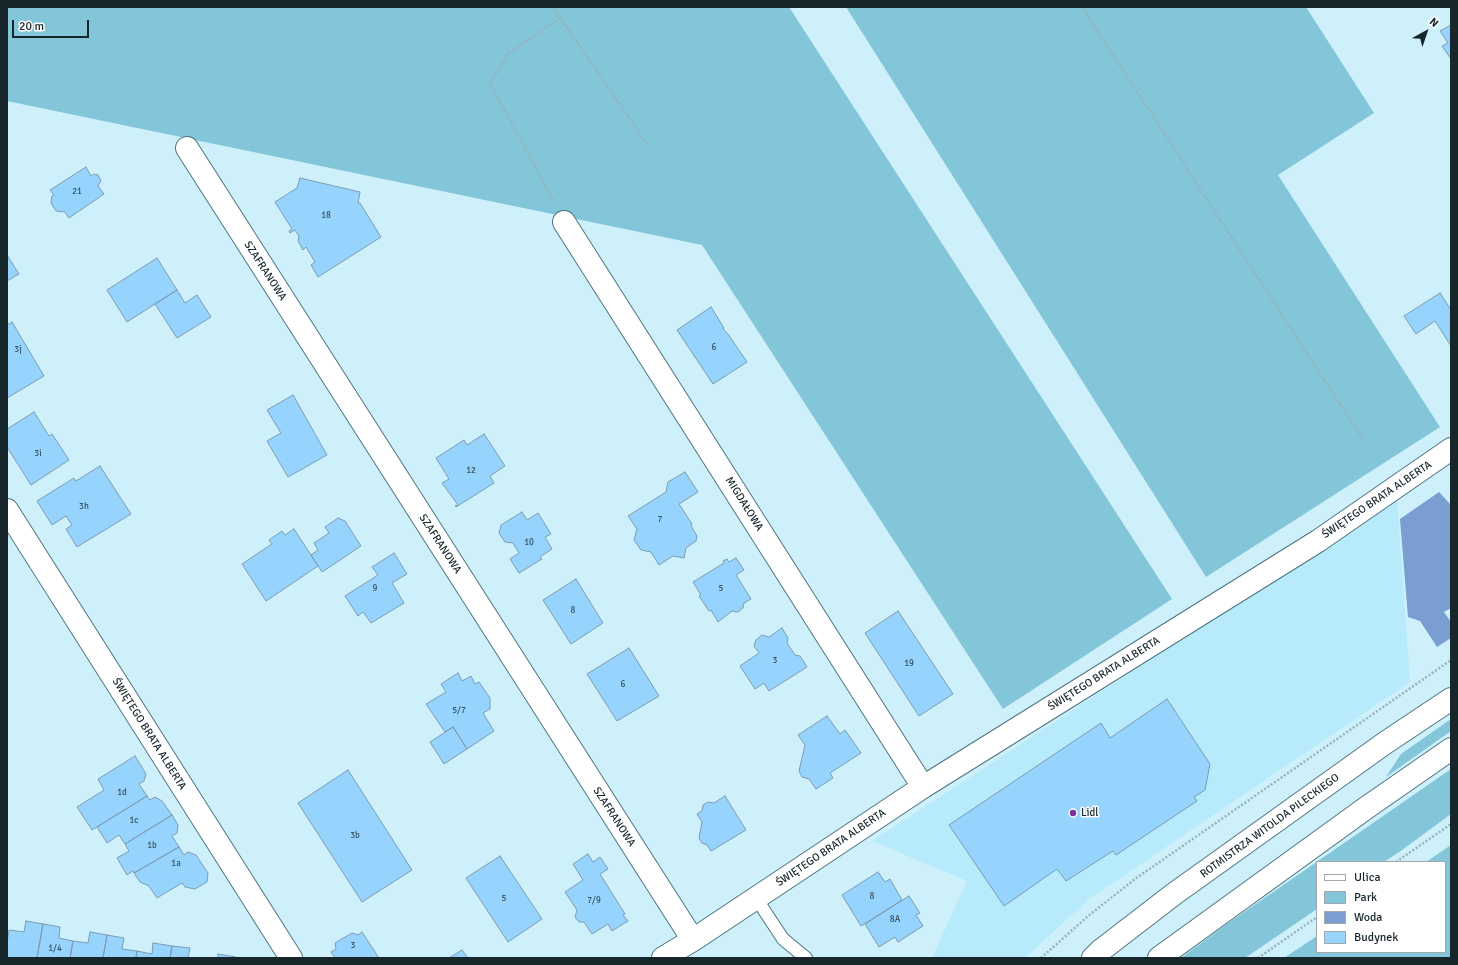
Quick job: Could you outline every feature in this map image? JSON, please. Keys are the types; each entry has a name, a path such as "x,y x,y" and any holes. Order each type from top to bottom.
{"street":[{"name":"SZAFRANOWA","path":"187,148 693,940"},
{"name":"MIGDAŁOWA","path":"564,222 923,787"},
{"name":"ŚWIĘTEGO BRATA ALBERTA","path":"663,958 693,940 923,787 1318,541 1451,449"},
{"name":"ŚWIĘTEGO BRATA ALBERTA","path":"7,510 291,958"},
{"name":"ROTMISTRZA WITOLDA PILECKIEGO","path":"1092,958 1174,894 1379,747 1451,699"},
{"path":"1159,958 1366,808 1451,749"}],"lane":[{"path":"756,898 783,939 806,958"}],"path":[{"path":"553,7 647,144"},
{"path":"1082,7 1364,441"},
{"path":"560,18 510,54 490,83 564,222"},
{"path":"1041,958 1087,917 1135,879 1451,660"},
{"path":"1397,861 1451,824"},
{"path":"1258,958 1316,918"}],"shaded area":[{"path":"1397,499 1410,682 1088,900 1025,958 932,958 967,881 872,841"}],"green space":[{"path":"7,7 789,7 1172,599 1003,709 702,245 7,101"},
{"path":"846,7 1306,7 1374,113 1278,175 1440,427 1206,577"},
{"path":"1451,719 1451,731 1386,777 1401,754"},
{"path":"1451,769 1451,814 1402,850 1386,861 1318,861"},
{"path":"1451,845 1451,958 1284,958 1316,937 1316,953 1446,953 1446,861 1427,861"},
{"path":"1316,862 1316,910 1245,958 1181,958"}],"water":[{"path":"1439,492 1451,505 1451,608 1444,612 1451,622 1451,638 1437,647 1420,621 1408,617 1400,519"}],"building":[{"path":"1451,25 1451,59 1442,46 1448,43 1440,31"},
{"path":"86,167 91,176 94,174 98,175 101,181 98,186 104,194 69,218 64,211 56,211 51,203 52,196 54,195 50,190"},
{"path":"300,178 360,192 358,203 360,203 381,237 318,277 311,265 315,262 306,247 303,250 298,241 299,236 295,230 290,233 289,231 292,229 275,202 297,188"},
{"path":"7,255 19,274 7,281"},
{"path":"157,258 177,290 127,322 107,290"},
{"path":"177,290 185,303 197,295 211,317 177,338 155,304"},
{"path":"1440,293 1451,310 1451,346 1435,321 1416,334 1404,316"},
{"path":"711,307 724,328 723,329 747,362 713,384 677,330"},
{"path":"12,322 44,376 7,398 7,325"},
{"path":"293,395 327,455 288,477 267,441 281,433 267,410"},
{"path":"34,412 49,436 52,434 69,460 31,485 7,447 7,429"},
{"path":"484,434 505,466 490,476 494,483 456,507 455,506 458,505 442,483 449,479 436,458 464,440 467,445"},
{"path":"100,466 131,514 77,547 66,529 72,525 66,516 52,525 37,501 74,478 76,481"},
{"path":"685,472 698,492 679,504 692,524 691,526 697,536 696,541 686,548 684,558 673,556 659,565 651,552 641,550 634,540 637,529 628,516 666,492 668,482"},
{"path":"522,512 527,520 538,513 551,534 545,537 552,549 540,557 542,559 519,573 510,559 519,553 513,543 505,542 499,533 501,525"},
{"path":"338,518 345,521 361,546 322,572 311,555 318,550 314,543 329,533 325,527"},
{"path":"294,529 318,566 266,601 242,564 272,544 269,540 282,531 285,535"},
{"path":"394,553 407,574 392,583 404,603 371,623 363,612 358,616 345,596 378,575 372,567"},
{"path":"736,558 744,570 736,575 751,599 744,603 743,608 738,612 732,611 718,622 711,610 709,611 699,596 701,595 693,582 724,563 723,561 727,559 729,562"},
{"path":"576,579 603,623 571,644 543,600"},
{"path":"898,611 953,694 919,716 865,633"},
{"path":"782,628 788,638 787,643 795,655 800,656 807,667 769,691 764,683 755,689 740,666 759,653 754,646 756,640 762,635 769,637"},
{"path":"629,648 659,696 617,721 587,674"},
{"path":"458,673 462,681 471,676 475,684 479,682 490,698 490,709 483,713 494,731 467,749 453,727 445,732 426,704 446,692 441,684"},
{"name":"Lidl","path":"1167,699 1210,764 1205,790 1194,797 1197,801 1116,855 1113,851 1066,881 1057,869 1004,906 949,825 1101,723 1110,738"},
{"path":"827,716 840,734 845,730 861,753 830,773 833,778 816,789 809,779 802,777 799,771 805,745 798,735"},
{"path":"453,727 467,749 444,764 430,742"},
{"path":"135,756 146,774 144,781 139,784 147,796 92,830 77,807 104,790 98,779"},
{"path":"348,770 412,870 362,902 298,803"},
{"path":"147,796 150,800 155,797 162,801 172,815 125,844 119,835 107,843 97,827"},
{"path":"725,796 746,830 711,851 699,838 702,822 697,814 702,811 703,805 708,802 714,803"},
{"path":"172,815 178,825 177,833 172,836 179,847 134,873 133,871 127,875 117,858 129,851 125,844"},
{"path":"179,847 184,855 188,852 196,855 208,873 207,882 195,889 185,887 182,883 157,898 149,886 140,882 134,873"},
{"path":"588,854 593,862 600,857 608,869 600,874 625,914 623,915 628,921 612,931 608,924 592,934 584,922 579,922 575,917 577,910 565,892 583,880 573,864"},
{"path":"500,856 542,919 508,942 466,878"},
{"path":"878,872 885,882 890,879 902,900 861,926 842,895"},
{"path":"909,896 920,913 916,915 923,926 898,942 895,937 879,947 865,924"},
{"path":"26,921 43,924 37,958 7,958 9,930 24,932"},
{"path":"43,924 60,927 59,938 73,941 70,958 37,958"},
{"path":"90,932 107,935 103,958 70,958 73,941 88,943"},
{"path":"362,932 379,958 335,958 331,952 336,949 335,943 352,933 358,935"},
{"path":"107,935 124,938 122,949 137,951 136,958 103,958"},
{"path":"153,943 172,946 170,958 136,958 137,951 152,954"},
{"path":"172,946 190,948 188,958 170,958"},
{"path":"462,950 468,958 449,958"},
{"path":"218,954 236,957 236,958 218,958"}],"place":[{"name":"Lidl","path":"1073,813"}]}
